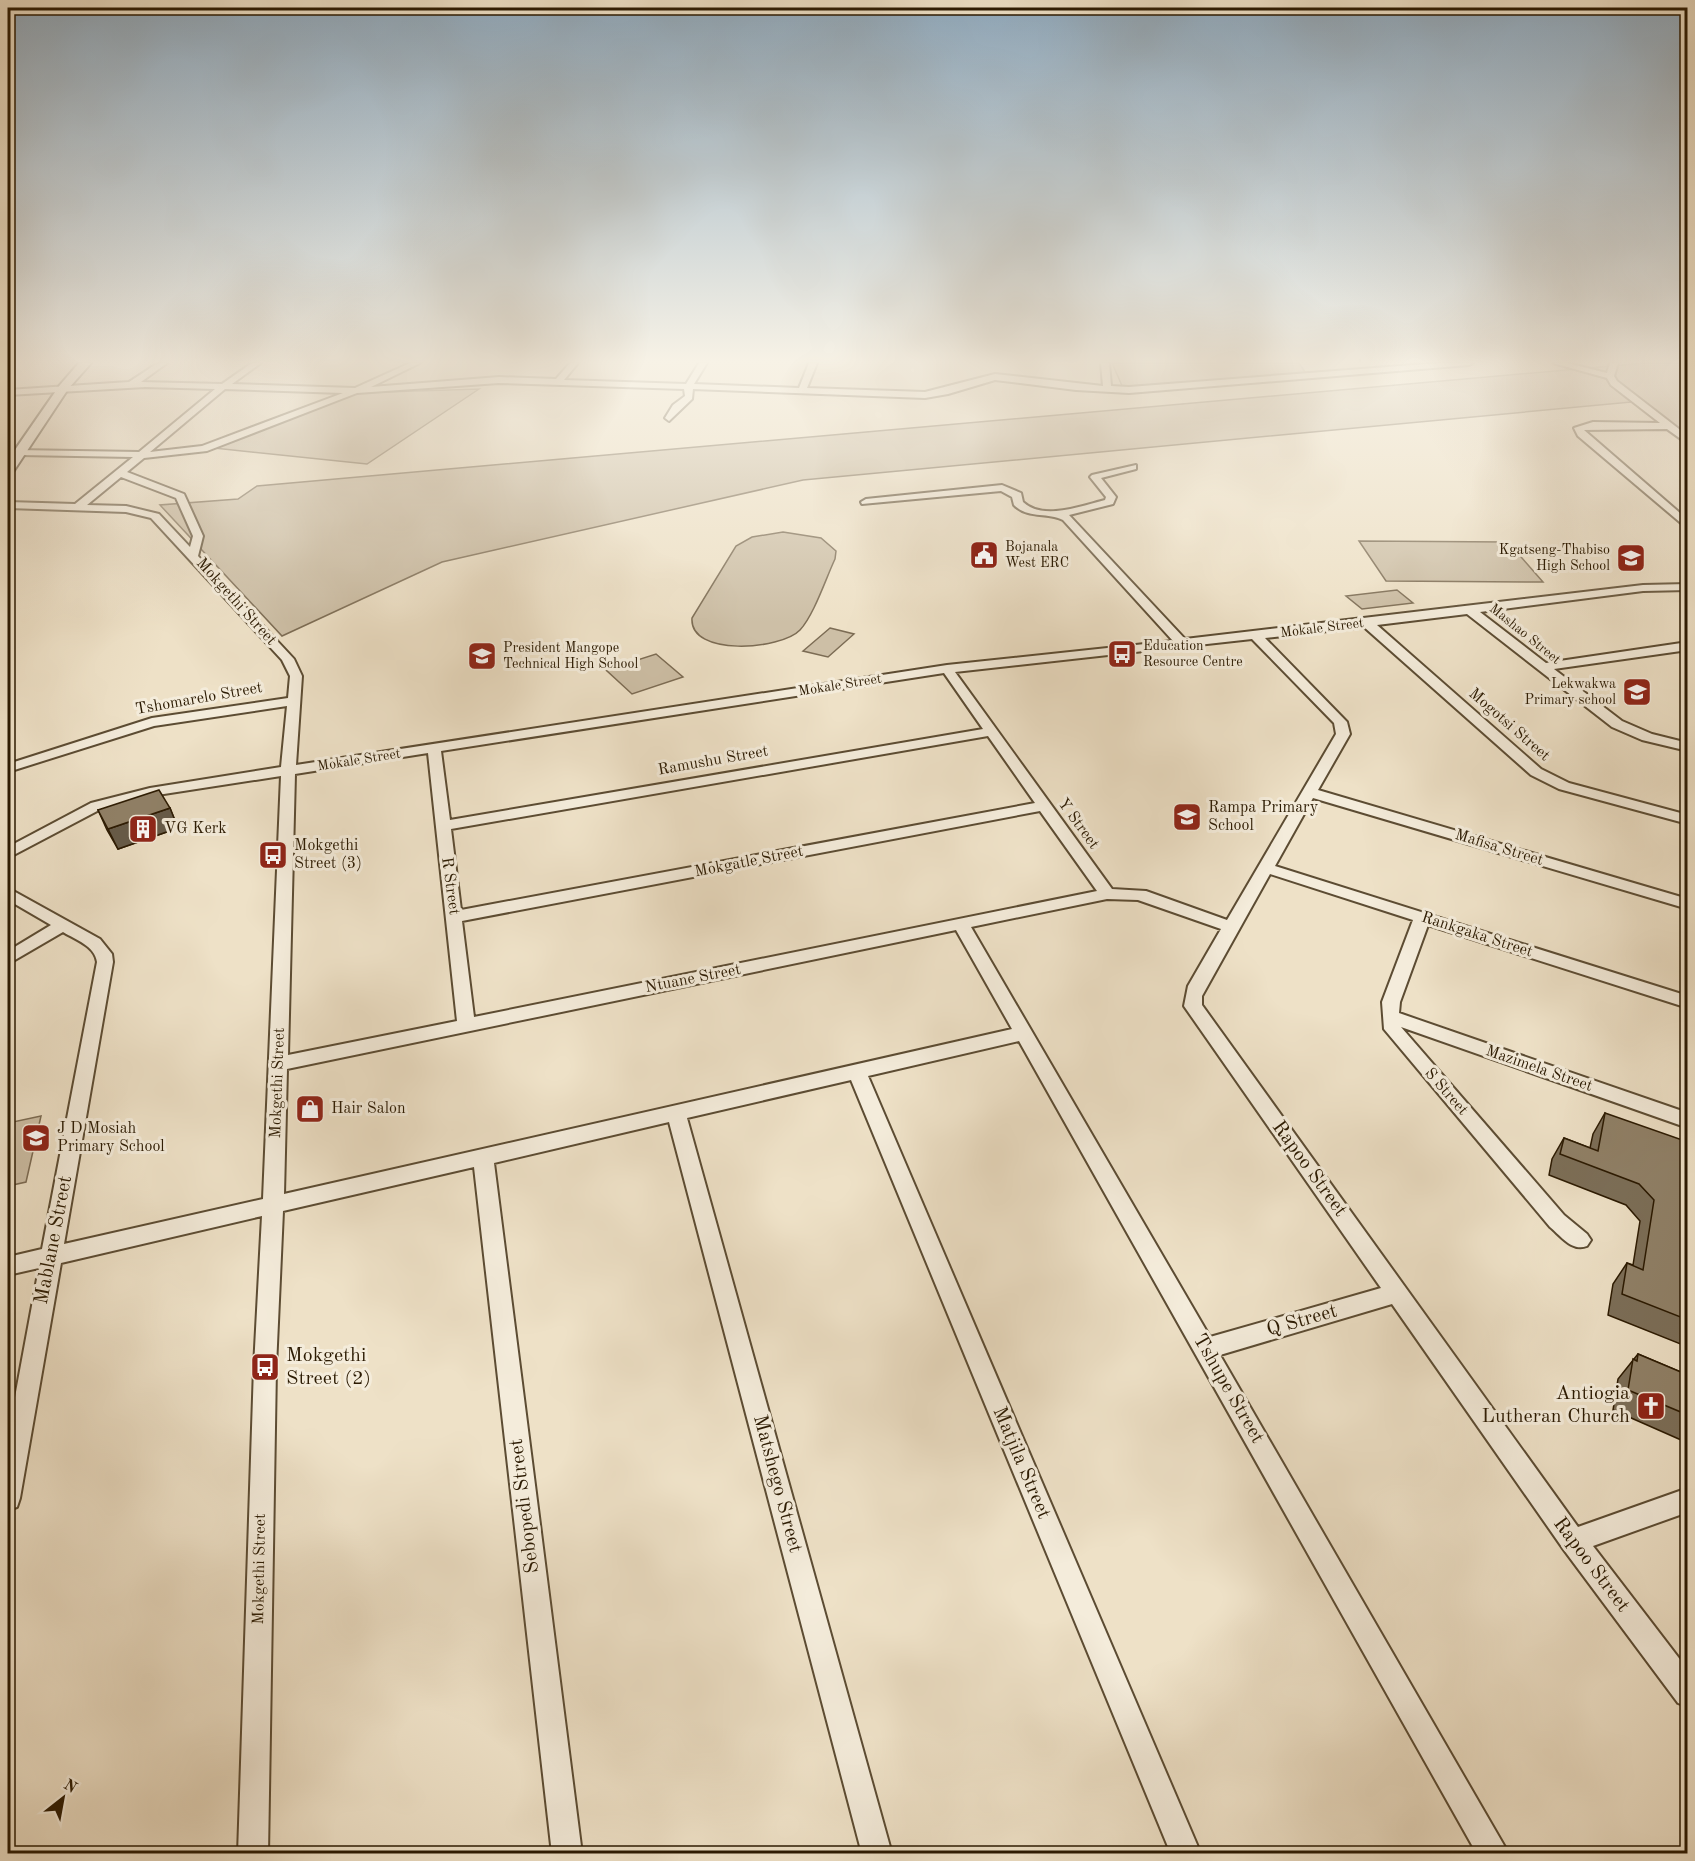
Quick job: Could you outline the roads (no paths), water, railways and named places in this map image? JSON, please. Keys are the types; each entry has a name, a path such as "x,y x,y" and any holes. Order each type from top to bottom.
{"street":[{"path":"79,506 122,474 149,450"},
{"path":"8,469 19,452 143,455 195,450"},
{"path":"1599,450 1688,526"},
{"path":"1059,514 1110,502 1111,497 1095,477 1132,467"},
{"path":"122,474 180,496 198,536 193,555"},
{"path":"866,502 1002,488 1016,493 1018,503 1024,509 1059,514 1067,518 1182,643"},
{"name":"Mokgethi Street","path":"8,505 126,508 155,516 292,663 296,676 288,771 274,1205 265,1367 253,1854"},
{"name":"Mokale Street","path":"8,853 111,801 288,771 947,669 1256,636 1643,588 1688,587"},
{"name":"Mashao Street","path":"1470,610 1617,724 1647,737 1688,747"},
{"name":"Mogotsi Street","path":"1367,623 1536,772 1564,786 1688,820"},
{"name":"Rapoo Street","path":"1256,636 1336,717 1343,728 1343,734 1197,986 1193,996 1193,1006 1573,1541 1688,1693"},
{"path":"1543,667 1688,646"},
{"name":"Y Street","path":"947,669 1107,894"},
{"name":"Tshomarelo Street","path":"8,768 152,722 293,701"},
{"name":"Ramushu Street","path":"442,826 990,732"},
{"name":"R Street","path":"434,748 466,1024"},
{"name":"Mafisa Street","path":"1310,792 1688,904"},
{"name":"Mokgatle Street","path":"454,917 1043,806"},
{"name":"Rankgaka Street","path":"1266,868 1688,1002"},
{"name":"Mablane Street","path":"8,893 100,948 105,962 8,1498"},
{"path":"1107,894 1140,895 1231,927"},
{"name":"Ntuane Street","path":"278,1064 1107,894"},
{"path":"1390,1016 1391,1002 1422,918"},
{"name":"Tshupe Street","path":"961,924 1494,1854"},
{"path":"8,958 63,925"},
{"name":"Mazimela Street","path":"1390,1016 1688,1121"},
{"name":"S Street","path":"1390,1016 1393,1029 1403,1042 1557,1221 1580,1240"},
{"path":"8,1266 1025,1033"},
{"name":"Matjila Street","path":"857,1073 1186,1854"},
{"name":"Matshego Street","path":"676,1114 877,1854"},
{"name":"Sebopedi Street","path":"483,1158 567,1854"},
{"name":"Q Street","path":"1205,1349 1398,1293"},
{"path":"1573,1541 1688,1500"}],"place":[{"name":"Bojanala West ERC","path":"984,555"},
{"name":"Kgatseng-Thabiso High School","path":"1631,558"},
{"name":"Education Resource Centre","path":"1122,654"},
{"name":"President Mangope Technical High School","path":"482,656"},
{"name":"Lekwakwa Primary school","path":"1637,692"},
{"name":"Rampa Primary School","path":"1187,817"},
{"name":"VG Kerk","path":"143,829"},
{"name":"Mokgethi Street (3)","path":"273,855"},
{"name":"Hair Salon","path":"310,1109"},
{"name":"J D Mosiah Primary School","path":"36,1138"},
{"name":"Mokgethi Street (2)","path":"265,1367"},
{"name":"Antiogia Lutheran Church","path":"1651,1406"}]}
